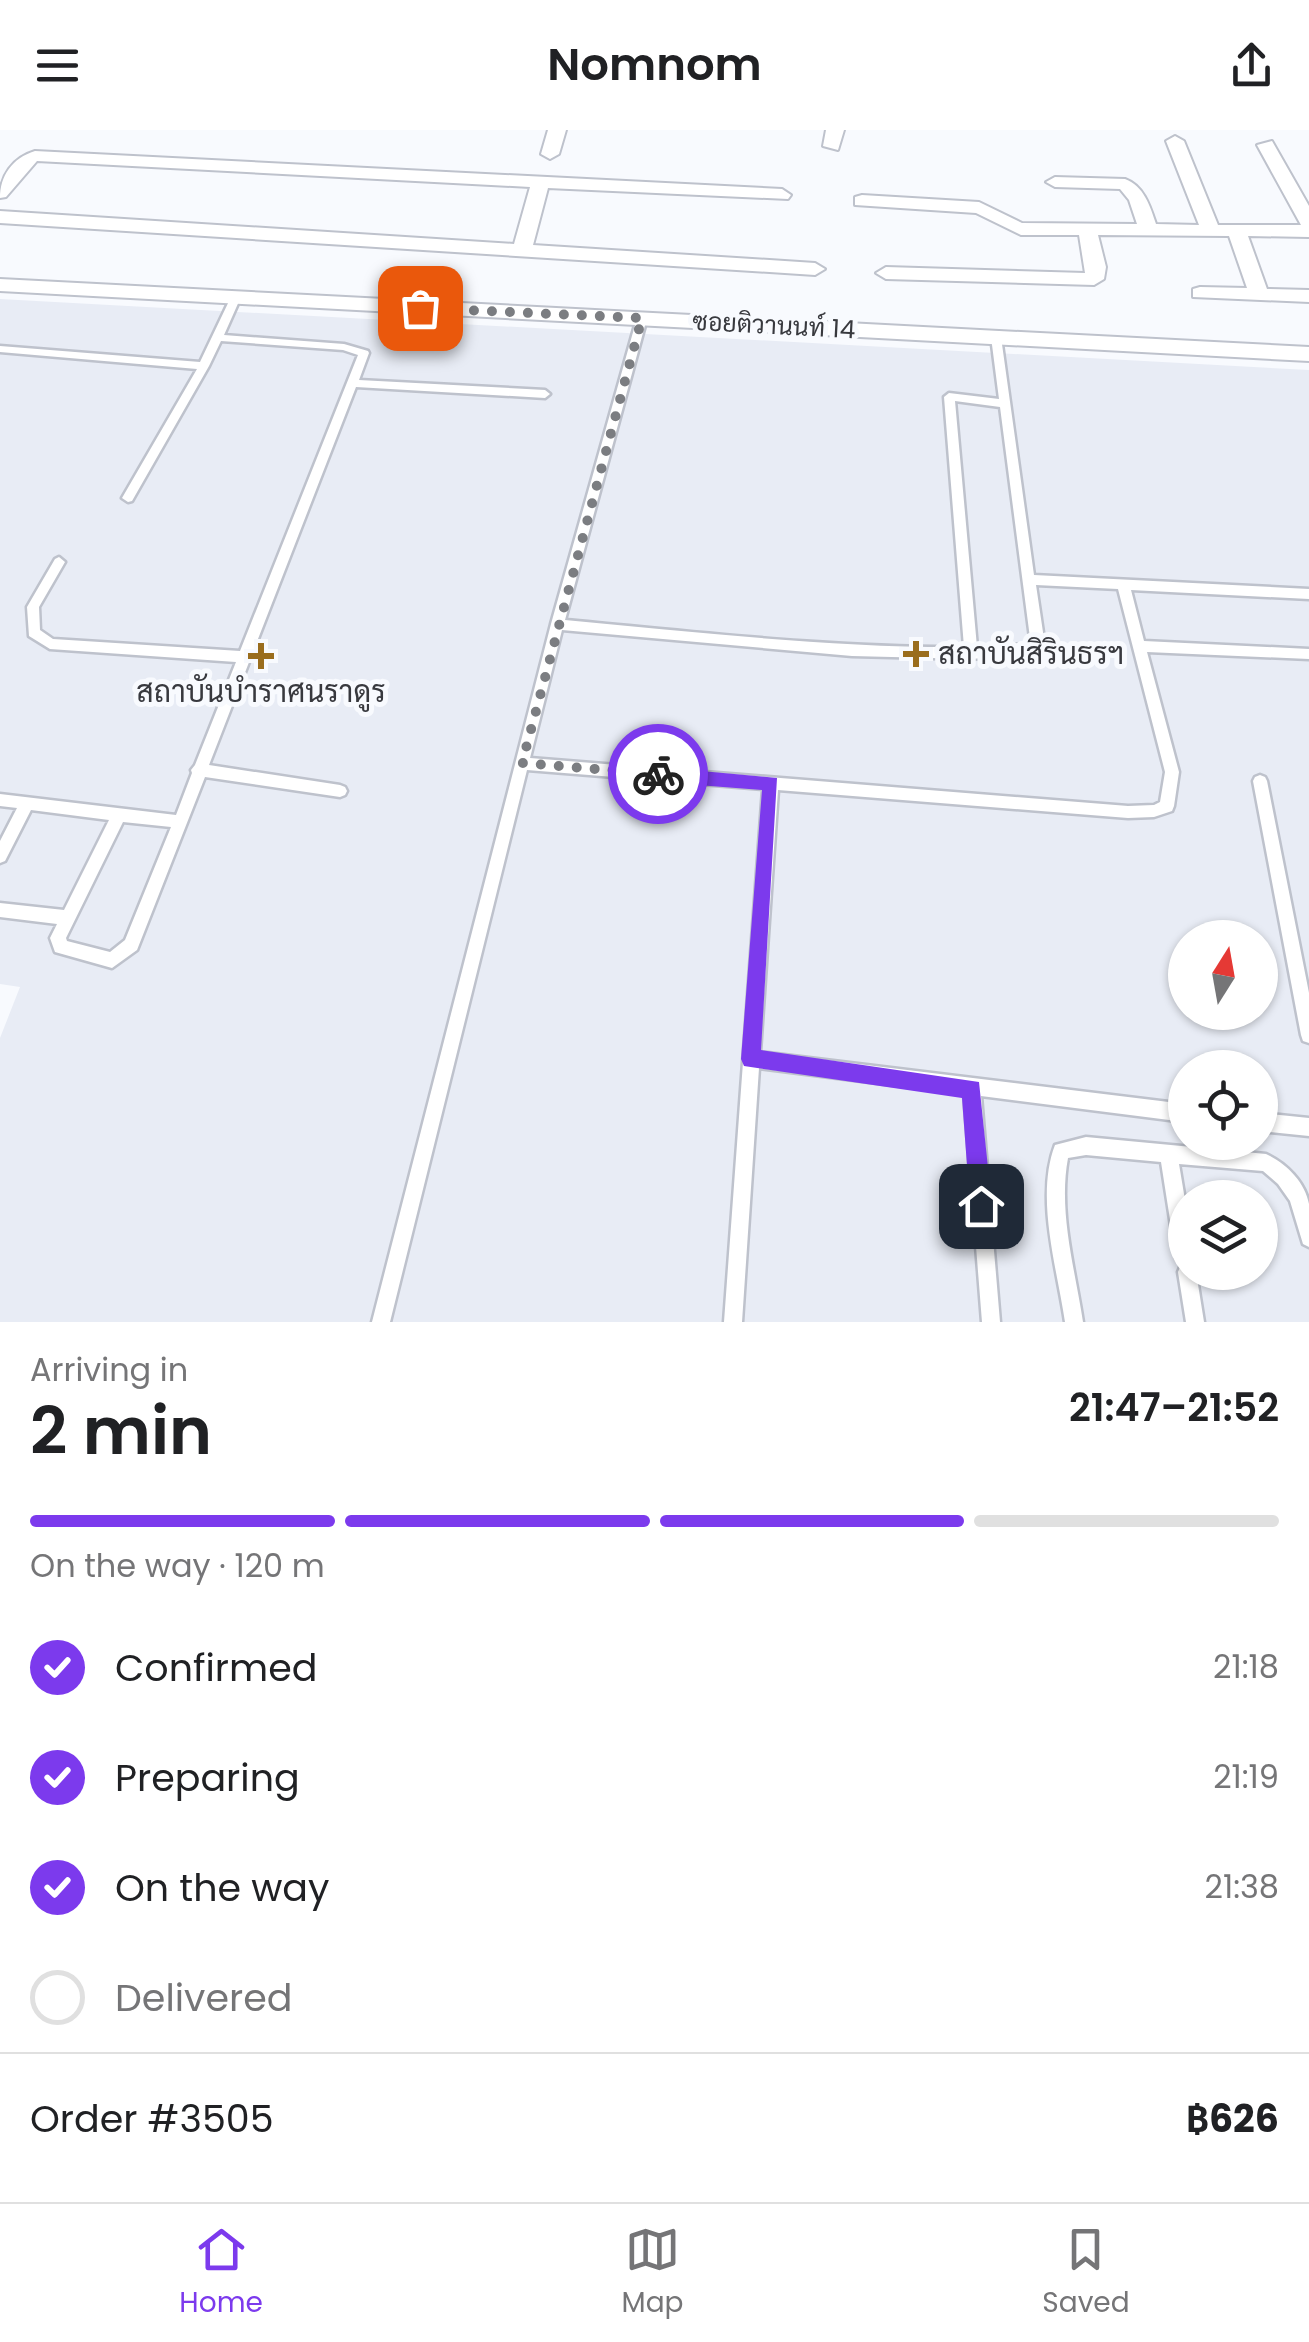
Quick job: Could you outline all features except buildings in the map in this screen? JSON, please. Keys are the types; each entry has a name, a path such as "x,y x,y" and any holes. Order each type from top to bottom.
{"street":[{"path":"550,154 558,130"},
{"path":"1175,141 1211,230"},
{"path":"1266,145 1309,224"},
{"path":"2,188 26,160 35,156 782,195"},
{"path":"522,250 540,180"},
{"path":"1056,182 1125,184 1138,198 1149,231"},
{"path":"862,200 979,208 992,212 1009,226 1309,232"},
{"path":"0,217 815,269"},
{"path":"886,273 1094,279 1096,267 1087,230"},
{"path":"1237,230 1260,296"},
{"name":"ซอยติวานนท์ 14","path":"0,285 1309,354"},
{"path":"1200,293 1308,296"}],"lane":[{"path":"128,498 220,338 235,299"},
{"path":"381,1322 557,624 642,318"},
{"path":"557,624 887,652 970,654 1028,650 1036,639 996,337"},
{"path":"118,816 58,938 61,947 112,960 131,945 364,353 220,338"},
{"path":"0,350 204,366"},
{"path":"355,383 545,394"},
{"path":"970,654 950,396 1006,404"},
{"path":"58,562 33,607 34,632 50,644 245,657"},
{"path":"1028,580 1309,594"},
{"path":"522,763 1154,811 1167,806 1172,772 1123,585"},
{"path":"1139,646 1309,654"},
{"path":"198,770 340,791"},
{"path":"1260,782 1309,1036"},
{"path":"733,1322 771,783"},
{"path":"0,800 180,822"},
{"path":"0,856 27,803"},
{"path":"0,910 68,918"},
{"path":"751,1059 972,1090 1168,1111"},
{"path":"972,1090 990,1322"},
{"path":"1278,1124 1309,1127"},
{"path":"1074,1322 1058,1202 1057,1163 1061,1151 1086,1146 1168,1154"},
{"path":"1234,1160 1266,1163 1281,1172 1299,1193 1309,1238"},
{"path":"1190,1290 1195,1322"}],"shaded area":[{"name":"สถาบันสิรินธรฯ","path":"0,299 1309,370 1309,1322 0,1322 0,1038 20,987 0,984"}],"way so far":[{"path":"420,308 642,318 522,763 658,774"}],"place":[{"name":"สถาบันสิรินธรฯ","path":"916,654"},
{"name":"สถาบันบำราศนราดูร","path":"261,656"}],"route":[{"path":"658,774 771,783 751,1059 972,1090 981,1206"}]}
